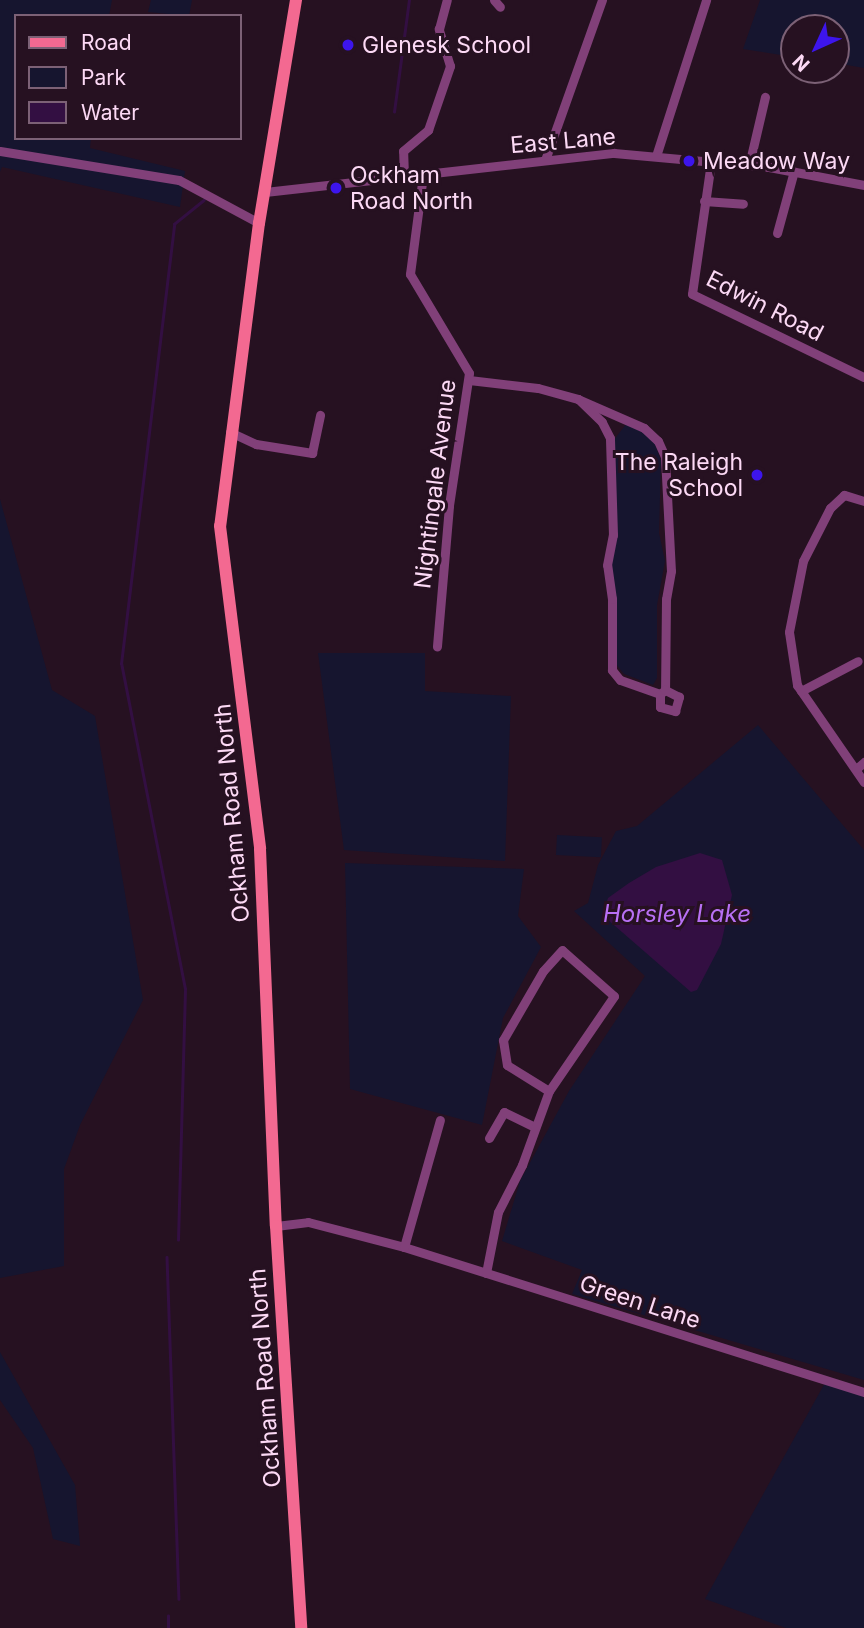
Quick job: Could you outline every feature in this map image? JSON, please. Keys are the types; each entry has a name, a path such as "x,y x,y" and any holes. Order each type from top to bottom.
{"main road":[{"name":"Ockham Road North","path":"296,0 259,223 229,432 220,526 260,849 276,1226 302,1628"}],"street":[{"path":"404,176 403,152 428,130 450,66 439,29 447,0"},
{"path":"545,160 602,0"},
{"path":"656,156 705,0"},
{"path":"749,165 765,97"},
{"path":"0,151 179,180 259,223"},
{"name":"East Lane","path":"265,192 614,153 749,165 864,185"},
{"name":"Edwin Road","path":"711,162 692,294 864,377"},
{"path":"777,233 794,172"},
{"name":"Nightingale Avenue","path":"423,175 410,274 465,363 469,380 449,506 437,646"},
{"path":"704,201 743,204"},
{"path":"469,380 538,388 578,399 627,420 654,436 665,457 671,571 666,608 663,692 620,680 612,670 612,599 607,565 613,535 610,438 613,423 627,420"},
{"path":"578,399 603,422 610,438"},
{"path":"229,432 256,444 312,453 320,415"},
{"path":"864,502 853,495 836,499 803,561 789,632 793,671 801,691 864,782"},
{"path":"801,691 858,661"},
{"path":"856,769 864,762"},
{"path":"486,1273 498,1212 549,1091 614,996 562,950 543,971 503,1040 507,1065 549,1091"},
{"path":"489,1138 504,1112 535,1127"},
{"path":"404,1247 440,1119"},
{"name":"Green Lane","path":"276,1226 308,1222 404,1247 864,1392"}],"green space":[{"path":"0,0 112,0 109,14 14,14 14,140 91,140 90,148 185,171 180,207 2,167 0,172"},
{"path":"151,0 192,0 189,14 148,12"},
{"path":"760,0 864,0 864,68 850,66 850,14 780,14 780,55 743,49"},
{"path":"627,423 644,431 655,444 661,461 659,533 665,561 657,605 657,678 653,685 624,674 615,663 609,565 613,441"},
{"path":"0,499 52,690 95,716 143,1000 80,1125 64,1169 64,1266 0,1278"},
{"path":"318,653 425,653 425,691 511,696 505,861 344,850"},
{"path":"758,725 864,850 864,1380 572,1294 582,1270 502,1241 520,1181 569,1091 645,976 574,911 588,903 598,865 616,831 637,826"},
{"path":"557,835 602,837 601,857 556,855"},
{"path":"345,863 524,869 518,916 541,947 503,1018 482,1125 350,1089"},
{"path":"0,1352 75,1485 80,1546 53,1539 33,1448 0,1400"},
{"path":"826,1381 864,1392 864,1628 786,1628 705,1599"}],"water":[{"name":"Horsley Lake","path":"700,853 722,860 732,895 721,944 697,990 691,992 607,919 604,911 608,898 629,883 656,867"}],"waterway":[{"path":"394,112 409,0"},
{"path":"178,1240 185,989 121,664 174,224 204,200"},
{"path":"167,1257 179,1599"},
{"path":"168,1616 168,1628"}],"place":[{"name":"Glenesk School","path":"348,45"},
{"name":"Meadow Way","path":"689,161"},
{"name":"Ockham Road North","path":"336,188"},
{"name":"The Raleigh School","path":"757,475"}]}
